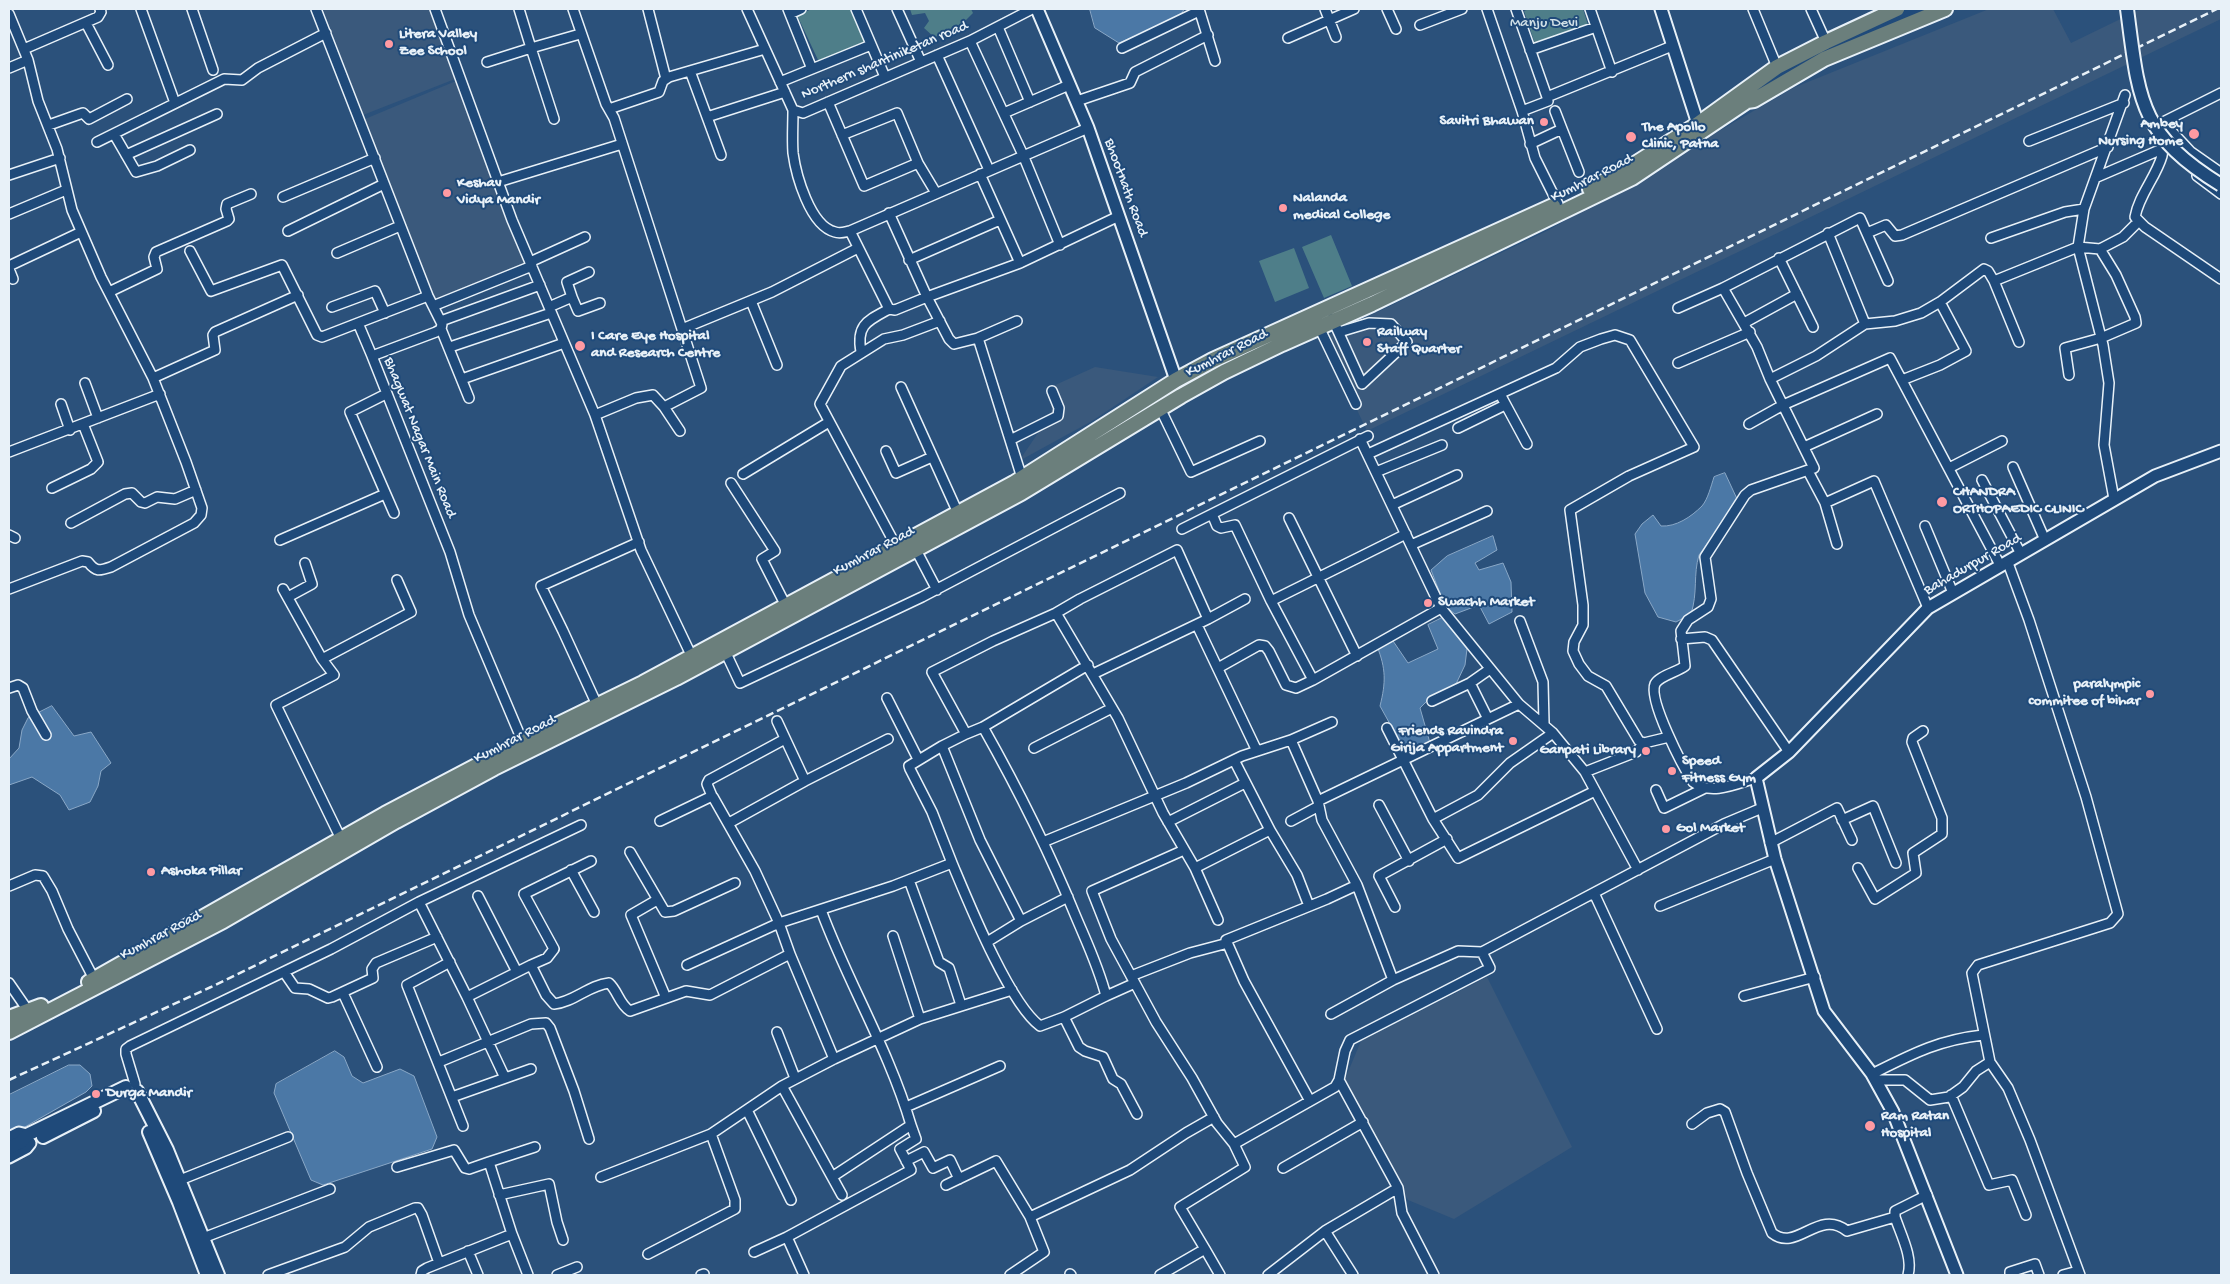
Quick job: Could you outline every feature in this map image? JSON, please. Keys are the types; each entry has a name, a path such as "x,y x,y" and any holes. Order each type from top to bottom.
{"highway":[{"name":"Kumhrar Road","path":"10,1025 29,1012 94,980 311,863 396,821 597,705 621,700 692,657 786,606 899,551 915,548 1021,493 1160,408 1224,372 1333,321 1630,174 1744,96 1777,67 1895,9"},
{"path":"1630,174 1698,124 1744,96 1754,100 1824,59 1945,9"},
{"name":"Kumhrar Road","path":"10,1025 223,921 311,863 341,839 385,814 725,651 899,551 958,513 1022,478 1176,380 1213,360 1333,321 1558,204 1630,174"}],"main road":[{"path":"1744,96 1757,92 1760,87 1828,48 1922,9"},
{"path":"2127,9 2138,85 2149,117 2159,134 2180,156 2221,185"},
{"path":"18,1142 132,1090"},
{"path":"132,1090 180,1180 218,1275"},
{"path":"132,1090 207,1275"}],"street":[{"path":"24,49 98,17 101,12 100,9"},
{"path":"141,9 175,104"},
{"path":"192,9 213,70"},
{"path":"316,9 469,398"},
{"path":"435,9 498,182 595,415 639,542 692,657"},
{"path":"519,9 554,118"},
{"path":"573,9 580,34 614,118 701,388 664,407"},
{"path":"609,109 659,92 666,79 648,9"},
{"name":"Northern shantiniketan road","path":"747,9 793,110 803,112 970,41 1032,9"},
{"path":"801,9 789,11 812,69"},
{"path":"856,9 885,78"},
{"path":"897,9 921,62"},
{"name":"Bhootnath Road","path":"1037,9 1088,128 1176,380"},
{"path":"1325,9 1336,37"},
{"path":"1288,38 1354,9"},
{"path":"1387,9 1396,29"},
{"path":"1420,25 1462,9"},
{"path":"1487,9 1522,112 1535,158 1558,204"},
{"path":"1516,9 1548,101 1522,112"},
{"path":"1590,9 1612,72"},
{"path":"1661,9 1698,124"},
{"path":"1753,9 1777,67"},
{"path":"1811,9 1826,42"},
{"path":"1122,48 1199,10 1215,61"},
{"path":"9,14 28,60 38,101 49,125 60,158 66,190 81,232 153,378 202,508 202,515 194,523 176,534 103,570 94,570 85,561 9,589"},
{"path":"86,23 108,65"},
{"path":"998,27 1030,102"},
{"path":"1530,50 1596,27"},
{"path":"97,142 224,79 242,80 258,68 326,33"},
{"path":"487,62 580,34"},
{"path":"1077,102 1132,82 1133,74 1208,35"},
{"path":"970,41 1004,113 1060,244"},
{"path":"780,82 871,45"},
{"path":"1547,97 1672,46"},
{"path":"666,79 765,49"},
{"path":"937,55 989,170"},
{"path":"9,68 28,60"},
{"path":"690,71 722,155"},
{"path":"1004,113 1070,85"},
{"path":"707,117 785,92"},
{"path":"2221,93 2163,122 2159,128 2162,155 2137,208 2135,217 2221,280"},
{"path":"49,125 83,113 89,119 126,99"},
{"path":"2030,141 2124,99 2084,209 2078,247 2101,338 2110,383 2104,445 2114,499"},
{"path":"828,102 864,186 918,164"},
{"path":"793,110 793,153 806,200 823,224 832,232 839,233 850,230 1088,128"},
{"path":"1555,111 1579,172"},
{"path":"842,135 896,113 918,164 936,193"},
{"path":"126,155 217,114"},
{"path":"2163,122 2191,152 2221,173"},
{"path":"1530,144 1562,130"},
{"path":"114,134 133,170 140,172 190,150"},
{"path":"498,182 622,144"},
{"path":"2097,177 2161,145"},
{"path":"2161,145 2194,174 2221,194"},
{"path":"1867,233 1886,225 1896,236 1902,235 2108,147"},
{"path":"9,175 60,158"},
{"path":"283,198 375,158"},
{"path":"980,174 1020,263"},
{"path":"288,231 384,184"},
{"path":"9,214 66,190"},
{"path":"109,292 157,269 154,256 156,252 227,221 229,218 226,209 227,204 251,194"},
{"path":"1991,238 2065,212 2084,209"},
{"path":"889,213 927,297 949,339 954,344 978,338 1017,321"},
{"path":"861,352 859,339 863,326 869,320 889,309 895,310 1020,263 1119,216"},
{"path":"1678,308 1723,288 1860,218 1888,281"},
{"path":"909,260 1000,220"},
{"path":"1994,281 2078,247 2100,249 2123,237 2139,221"},
{"path":"337,253 400,226"},
{"path":"850,230 889,309"},
{"path":"13,279 9,268 81,232"},
{"path":"1828,233 1865,324"},
{"path":"434,306 531,264 585,237"},
{"path":"682,329 751,301 818,270 858,248"},
{"path":"2069,375 2064,350 2101,338 2136,323 2116,275 2100,249"},
{"path":"190,251 211,291 279,265 284,268 319,336 428,296"},
{"path":"1780,258 1813,327"},
{"path":"1770,379 1816,356 1865,324 1895,321 1912,316 1940,302 1984,270 1988,271 1994,281 2019,342"},
{"path":"590,272 567,282 578,311 600,303"},
{"name":"Bhagwat Nagar Main Road","path":"525,747 469,615 450,552 372,356 441,325 540,285"},
{"path":"1723,288 1750,332 1770,379 1814,468 1745,494 1705,557 1710,604 1688,620 1681,630 1685,666 1658,681 1654,687 1656,702 1669,737 1693,782 1705,788 1714,789 1756,778 1770,843 1815,977 1824,1011 1874,1077 1902,1131 1957,1275"},
{"path":"332,307 374,291 385,313"},
{"path":"1744,323 1797,294"},
{"path":"153,378 215,350 213,334 215,332 298,295"},
{"path":"450,348 550,310 572,297"},
{"path":"751,301 777,364"},
{"path":"1902,380 1940,365 1966,351 1940,302"},
{"path":"1333,321 1392,324 1407,342 1362,384 1333,321"},
{"path":"358,322 372,356"},
{"path":"899,551 820,404 842,366 861,352 884,339 903,336 940,322"},
{"path":"1319,327 1356,404"},
{"path":"1678,363 1750,332"},
{"path":"1368,454 1556,368 1580,347 1615,334 1630,340 1694,448 1629,476 1572,507 1570,510 1583,605 1583,625 1574,642 1574,651 1578,664 1588,676 1606,686 1639,741 1644,743 1669,737"},
{"path":"978,338 1022,478"},
{"path":"462,379 564,343"},
{"path":"1749,424 1783,405 1890,358 1949,468 2004,564 2029,620 2086,797 2118,914 2110,923 1978,965 1972,972 1983,1035 1990,1062 2008,1088 2030,1140 2079,1273 2063,1275"},
{"path":"85,383 98,418"},
{"path":"901,387 958,513"},
{"path":"1010,440 1058,416 1059,408 1052,391"},
{"path":"9,452 160,394"},
{"path":"386,394 350,412 394,513"},
{"path":"1500,394 1527,444"},
{"path":"595,415 648,395 653,395 664,407 680,431"},
{"path":"61,404 70,430"},
{"path":"1458,428 1505,405"},
{"path":"1160,408 1191,472 1260,440"},
{"path":"1804,447 1877,414"},
{"path":"744,474 829,422"},
{"path":"52,488 91,469 98,462 83,424"},
{"path":"1182,529 1364,437 1368,454 1376,472 1441,608 1520,704 1553,732 1585,772 1638,870"},
{"path":"1949,468 2002,441"},
{"path":"1376,472 1442,445"},
{"path":"886,451 896,473 932,457"},
{"name":"Bahadurpur Road","path":"1756,778 1789,752 1928,608 2155,476 2221,451"},
{"path":"2014,468 2045,540"},
{"path":"1808,471 1825,503 1837,544"},
{"path":"1392,505 1457,475"},
{"path":"1982,480 2021,554"},
{"path":"1825,503 1874,481 1928,608"},
{"path":"731,483 775,551 762,559 786,606"},
{"path":"71,523 130,493 145,503 157,497 175,500 196,490"},
{"path":"725,651 740,683 937,590 1120,493"},
{"path":"280,540 386,494"},
{"path":"1411,545 1487,511"},
{"path":"1212,514 1221,528 1235,525 1271,601 1313,680"},
{"path":"1289,518 1357,656"},
{"path":"1925,526 1953,593"},
{"path":"1271,601 1406,534"},
{"path":"597,705 563,630 540,586 639,542"},
{"path":"915,548 937,590"},
{"path":"966,734 932,672 993,641 1056,613 1177,550 1208,619"},
{"path":"288,597 312,584 313,582 305,563"},
{"path":"322,659 411,612 397,580"},
{"path":"283,589 322,659 334,674 276,706 341,839"},
{"path":"1093,674 1197,625 1245,599"},
{"path":"1218,668 1259,645 1265,646 1286,685 1296,688 1441,608"},
{"path":"1056,613 1112,708 1154,796 1195,868 1218,920"},
{"path":"1520,621 1543,682 1544,723"},
{"path":"1197,625 1256,751"},
{"path":"1681,639 1705,637 1712,640 1789,752"},
{"path":"1088,665 983,727 942,746 911,764 910,769 932,812 969,904 987,942 1012,990 1031,1019 1040,1026 1064,1017 1106,996 1133,979 1190,953 1228,943"},
{"path":"1432,702 1470,683 1490,668"},
{"path":"1470,683 1488,719"},
{"path":"9,688 18,685 24,688 32,711 46,735"},
{"path":"887,698 918,760"},
{"path":"1291,821 1402,760 1520,704"},
{"path":"1034,748 1112,708"},
{"path":"777,721 805,781"},
{"path":"1043,842 1154,796 1234,760 1291,740 1332,722"},
{"path":"983,727 1017,788 1043,842 1100,972 1106,996"},
{"path":"1387,728 1433,819 1458,858 1595,791"},
{"path":"1858,868 1875,899 1916,873 1913,853 1942,834 1942,818 1912,742 1913,738 1923,731"},
{"path":"1433,819 1478,795 1510,763 1553,732"},
{"path":"785,739 709,780 707,784 755,871 779,923 834,1059"},
{"path":"729,823 805,781 888,739"},
{"path":"1291,740 1319,804 1322,820 1357,885 1393,980"},
{"path":"1585,772 1629,756 1639,751 1644,743"},
{"path":"942,746 980,840 1021,921"},
{"path":"1234,760 1270,830 1297,875 1309,906"},
{"path":"1168,822 1246,783"},
{"path":"1656,790 1659,802 1664,808 1705,788"},
{"path":"660,821 712,796"},
{"path":"1379,805 1409,861"},
{"path":"1842,820 1872,806 1896,863"},
{"path":"1331,1014 1393,980 1458,951 1482,952 1724,824 1762,808"},
{"path":"1770,843 1837,808 1852,840"},
{"path":"132,1090 126,1049 284,972 419,902 580,825"},
{"path":"1195,868 1270,830"},
{"path":"1395,907 1379,876 1447,839"},
{"path":"1184,850 1092,891 1111,938 1156,1022 1192,1078 1214,1117 1234,1144 1245,1167 1180,1207 1220,1275"},
{"path":"630,852 665,912 670,913 735,883"},
{"path":"1660,906 1775,859"},
{"path":"466,997 547,958 554,949 524,894 591,861"},
{"path":"688,966 779,923 909,880 952,863"},
{"path":"571,870 594,912"},
{"path":"9,886 36,875 44,876 94,980"},
{"path":"909,880 939,962 948,968 962,1005"},
{"path":"1310,1101 1244,981 1226,940 1357,885"},
{"path":"1594,893 1657,1029"},
{"path":"478,896 517,972"},
{"path":"987,942 1021,921 1068,897"},
{"path":"657,900 631,915 666,998"},
{"path":"419,902 438,937 505,1078"},
{"path":"754,1252 787,1237 911,1170 900,1149 916,1139 906,1107 878,1038 835,950 820,910"},
{"path":"894,936 920,1019"},
{"path":"284,972 295,988 318,992 328,998 343,993 373,978 372,969 376,964 438,937"},
{"path":"1234,1144 1335,1087 1339,1080 1345,1051 1350,1040 1490,968 1482,952"},
{"path":"531,965 546,994 554,1004 572,999 594,987 609,983 614,988 624,1007 630,1011 686,991 710,995 790,954"},
{"path":"450,962 407,985 463,1126"},
{"path":"1744,996 1815,977"},
{"path":"9,983 29,1012"},
{"path":"601,1177 711,1134 795,1078 878,1038 920,1019 1012,990"},
{"path":"343,993 377,1068"},
{"path":"1064,1017 1082,1049 1103,1057 1113,1079 1121,1084 1137,1114"},
{"path":"439,1062 532,1024 546,1023 550,1028 571,1082 589,1139"},
{"path":"776,1032 795,1078"},
{"path":"1874,1077 1933,1045 1954,1038 1983,1035"},
{"path":"1874,1077 1905,1080 1930,1100 1951,1095 1963,1087 1976,1072 1990,1062"},
{"path":"906,1107 1000,1066"},
{"path":"452,1097 531,1069"},
{"path":"1339,1080 1398,1188 1402,1213 1434,1275"},
{"path":"782,1086 842,1195"},
{"path":"1951,1095 1989,1184 2012,1180 2026,1215"},
{"path":"1692,1124 1714,1111 1720,1109 1725,1112 1747,1173 1772,1233 1779,1239 1787,1239 1828,1223 1839,1225 1847,1231 1894,1218"},
{"path":"747,1110 792,1200"},
{"path":"1030,1217 1130,1170 1214,1117"},
{"path":"1283,1168 1363,1122"},
{"path":"832,1177 911,1125"},
{"path":"648,1254 735,1209 735,1200 711,1134"},
{"path":"180,1180 288,1136"},
{"path":"9,1157 26,1148 18,1142"},
{"path":"397,1166 454,1150 465,1168 469,1169 535,1147"},
{"path":"906,1161 924,1152 933,1168 950,1160 959,1179"},
{"path":"946,1185 996,1161 1030,1217 1044,1252 1010,1275"},
{"path":"489,1162 512,1234 528,1275"},
{"path":"499,1196 549,1184 557,1222 564,1240"},
{"path":"1268,1275 1325,1231 1398,1188"},
{"path":"203,1238 330,1189"},
{"path":"1908,1275 1910,1267 1909,1258 1894,1218 1894,1211 1927,1195"},
{"path":"268,1275 345,1247 369,1227 414,1208 418,1208 422,1215 439,1264"},
{"path":"1325,1231 1353,1275"},
{"path":"421,1275 422,1271 512,1234"},
{"path":"787,1237 804,1275"},
{"path":"1160,1275 1205,1249"},
{"path":"468,1252 478,1275"},
{"path":"2010,1275 2010,1272 2035,1264 2039,1275"},
{"path":"557,1275 577,1267"}],"shaded area":[{"name":"Litera Valley Zee School","path":"323,9 430,9 455,79 363,115"},
{"path":"1090,9 1184,9 1180,17 1119,43 1095,28"},
{"path":"1989,9 2053,9 2071,43 2141,9 2221,9 2221,19 1367,431 1323,338 1549,230 1793,88"},
{"name":"Keshav Vidya Mandir","path":"456,81 532,266 433,306 365,119"},
{"path":"1095,367 1158,377 1092,421 1019,461 1051,414 1053,386"},
{"path":"1725,473 1738,501 1699,555 1691,614 1676,622 1658,617 1645,593 1635,534 1642,524 1653,515 1661,526 1678,523 1688,517 1704,503 1714,477"},
{"path":"1493,536 1497,550 1475,563 1479,570 1503,563 1511,582 1512,612 1489,624 1479,605 1455,614 1445,606 1431,570 1447,556"},
{"path":"1442,618 1467,649 1465,665 1456,684 1433,695 1420,708 1430,743 1406,753 1380,706 1384,676 1377,646 1391,638 1408,663 1438,649 1428,625"},
{"path":"52,706 74,736 91,732 111,763 101,771 98,786 90,802 69,810 60,795 32,777 9,785 9,759 19,748 22,730 28,718"},
{"path":"1487,977 1572,1147 1454,1219 1408,1200 1345,1079 1361,1041"},
{"path":"335,1051 344,1057 352,1076 363,1083 400,1069 414,1076 437,1137 432,1149 323,1185 311,1180 274,1093 276,1084"},
{"path":"69,1065 80,1065 90,1074 92,1086 86,1092 9,1136 9,1095"}],"green space":[{"path":"812,9 852,9 866,44 819,62 797,15"},
{"path":"910,9 971,9 973,13 953,33 934,37 924,28 929,21 925,13 912,15"},
{"name":"Manju Devi","path":"1529,9 1583,9 1588,25 1535,44 1524,11"},
{"path":"1331,235 1352,286 1324,298 1302,247"},
{"path":"1294,248 1309,288 1275,302 1259,261"}],"railway":[{"path":"9,1080 211,987 2217,9"}],"place":[{"name":"Litera Valley Zee School","path":"389,44"},
{"name":"Savitri Bhawan","path":"1544,122"},
{"name":"Ambey Nursing Home","path":"2194,134"},
{"name":"The Apollo Clinic, Patna","path":"1631,137"},
{"name":"Keshav Vidya Mandir","path":"447,193"},
{"name":"Nalanda medical College","path":"1283,208"},
{"name":"Railway Staff Quarter","path":"1367,342"},
{"name":"I Care Eye Hospital and Research Centre","path":"580,346"},
{"name":"CHANDRA ORTHOPAEDIC CLINIC","path":"1942,502"},
{"name":"Swachh Market","path":"1428,603"},
{"name":"paralympic commitee of bihar","path":"2150,694"},
{"name":"Friends Ravindra Girija Appartment","path":"1513,741"},
{"name":"Ganpati Library","path":"1646,751"},
{"name":"Speed Fitness Gym","path":"1672,771"},
{"name":"Gol Market","path":"1666,829"},
{"name":"Ashoka Pillar","path":"151,872"},
{"name":"Durga Mandir","path":"96,1094"},
{"name":"Ram Ratan Hospital","path":"1870,1126"}]}
